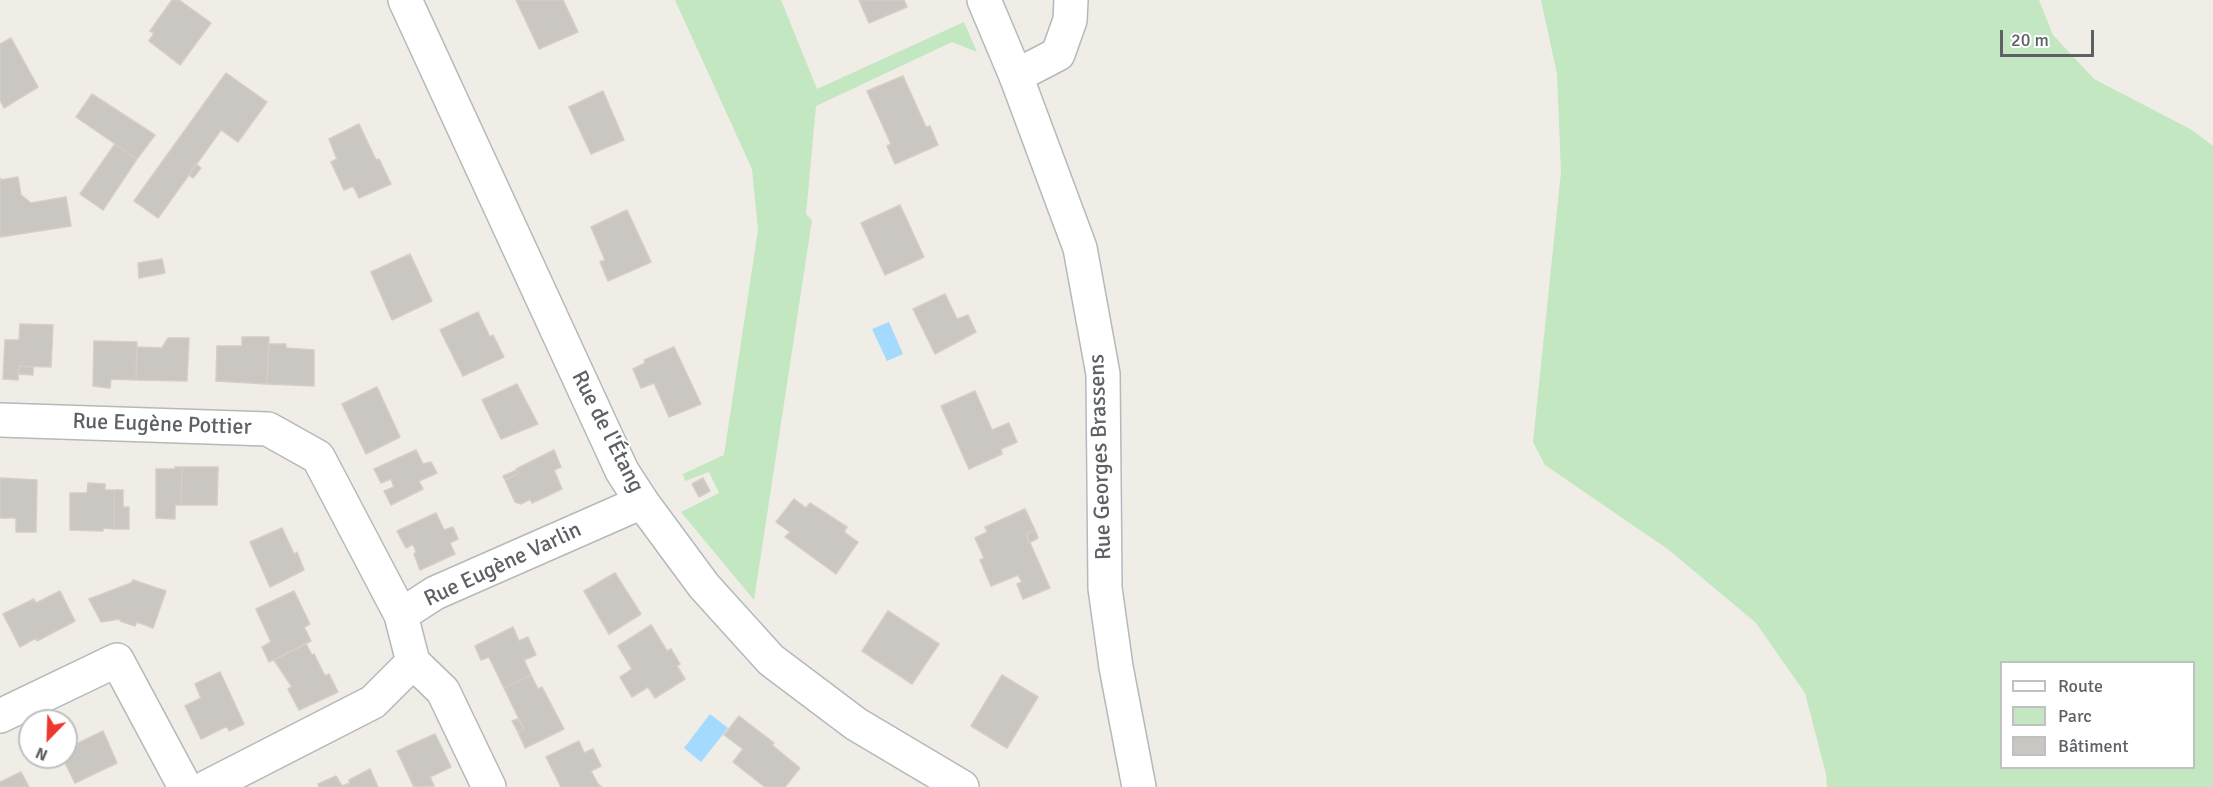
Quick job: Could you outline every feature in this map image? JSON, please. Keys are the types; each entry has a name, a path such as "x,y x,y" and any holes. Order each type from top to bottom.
{"street":[{"name":"Rue de l'Étang","path":"405,0 622,471 642,502 704,586 771,660 856,724 962,787"},
{"name":"Rue Georges Brassens","path":"984,0 1016,76 1080,249 1103,374 1105,588 1116,667 1139,787"},
{"path":"1016,76 1058,54 1070,20 1071,0"},
{"name":"Rue Eugène Pottier","path":"0,420 268,429 318,457 401,615"},
{"name":"Rue Eugène Varlin","path":"413,662 401,615 435,593 642,502"},
{"path":"0,716 117,660 185,787"},
{"path":"207,787 373,702 413,662 443,691 489,787"}],"green space":[{"path":"675,0 781,0 817,89 964,22 977,52 952,42 816,106 806,214 812,220 754,600 681,512 719,493 709,472 685,481 683,474 724,455 758,230 752,169"},
{"path":"1541,0 2039,0 2053,35 2094,79 2192,130 2213,146 2213,787 1827,787 1826,774 1805,693 1756,623 1669,550 1545,465 1533,442 1561,172 1557,74"}],"water":[{"path":"889,322 903,354 887,361 872,329"},
{"path":"710,714 728,728 701,762 684,748"}],"building":[{"path":"172,0 179,0 211,23 180,65 149,41 154,33 150,31"},
{"path":"516,0 563,0 578,32 539,49"},
{"path":"859,0 904,0 907,7 869,23"},
{"path":"11,38 38,87 4,108 0,100 0,44"},
{"path":"226,73 267,102 238,142 221,130 158,218 134,201"},
{"path":"903,76 926,127 930,126 938,145 895,164 887,146 891,144 867,91"},
{"path":"603,91 624,140 591,154 569,107"},
{"path":"92,94 155,135 137,159 76,117"},
{"path":"359,124 376,160 379,159 391,184 359,198 353,186 344,190 331,162 337,159 329,139"},
{"path":"115,144 137,159 103,210 80,194"},
{"path":"196,164 201,168 193,178 189,175"},
{"path":"18,177 21,195 31,203 66,197 71,226 0,237 0,178 1,180"},
{"path":"900,205 924,257 885,275 861,223"},
{"path":"627,210 651,262 608,281 600,262 605,260 591,227"},
{"path":"410,254 432,301 392,320 371,272"},
{"path":"162,259 165,273 139,278 138,263"},
{"path":"945,294 957,319 968,315 976,332 935,354 913,309"},
{"path":"478,312 490,337 493,335 504,357 463,376 440,330"},
{"path":"20,324 53,325 51,367 19,366 18,380 3,379 5,340 19,340"},
{"path":"242,337 269,337 267,384 216,381 217,346 242,346"},
{"path":"168,338 189,338 187,381 136,380 137,347 162,348"},
{"path":"94,341 137,342 136,380 111,379 110,388 93,386"},
{"path":"269,344 286,344 286,348 314,350 314,386 267,384"},
{"path":"674,347 701,404 669,417 654,383 641,388 633,369 645,363 644,360"},
{"path":"19,366 33,367 33,375 18,374"},
{"path":"517,384 538,424 501,439 482,400"},
{"path":"377,387 400,437 366,454 342,404"},
{"path":"975,391 992,430 1009,423 1017,442 1001,449 1002,454 969,469 941,406"},
{"path":"416,450 423,464 431,462 437,473 419,481 423,489 391,505 384,491 394,487 391,479 381,483 374,469"},
{"path":"554,450 561,467 554,470 562,489 532,503 530,499 521,504 515,502 505,480 518,474 516,469"},
{"path":"175,467 182,467 181,505 175,505 175,519 156,518 156,469 175,469"},
{"path":"182,467 218,467 217,505 181,505"},
{"path":"517,470 518,474 505,480 503,476"},
{"path":"0,478 37,480 36,532 16,532 16,518 0,518"},
{"path":"703,478 710,491 699,497 692,484"},
{"path":"88,483 105,484 105,490 114,490 114,529 70,530 70,493 87,493"},
{"path":"114,490 123,490 123,507 129,507 129,529 114,529"},
{"path":"794,499 806,508 810,503 847,527 844,532 858,542 836,574 785,537 790,532 776,522"},
{"path":"1025,509 1035,530 1026,534 1050,588 1023,599 1017,584 1022,582 1018,575 991,586 980,560 984,558 975,538 987,532 985,527"},
{"path":"436,513 444,530 453,527 458,539 450,543 455,554 420,570 413,544 406,548 397,531"},
{"path":"282,528 294,554 297,552 304,570 270,587 250,542"},
{"path":"1035,530 1038,538 1029,543 1026,534"},
{"path":"615,573 641,614 609,634 584,591"},
{"path":"133,580 166,591 153,628 137,622 135,626 120,621 120,619 101,622 89,599 131,583"},
{"path":"60,591 75,621 37,641 36,638 20,647 3,614 34,599 36,603"},
{"path":"294,591 310,624 304,627 311,641 269,662 262,647 271,642 256,609"},
{"path":"888,611 939,644 912,684 862,651"},
{"path":"651,625 667,651 671,649 680,664 677,666 685,679 655,698 648,687 632,697 620,677 632,669 618,646"},
{"path":"513,627 519,641 528,637 536,655 524,660 531,675 504,688 489,657 481,660 475,646"},
{"path":"306,644 325,676 329,674 338,692 299,710 288,689 292,687 274,660"},
{"path":"220,672 244,724 229,731 227,726 201,739 185,706 201,698 195,684"},
{"path":"531,675 538,689 542,687 564,729 525,748 518,732 524,729 504,688"},
{"path":"1002,675 1038,697 1007,748 971,726"},
{"path":"739,716 774,743 772,745 800,768 785,787 765,787 733,762 743,749 724,735"},
{"path":"518,719 524,729 518,732 512,721"},
{"path":"103,731 117,763 75,783 68,769 78,769 78,743"},
{"path":"435,734 451,767 430,777 434,786 414,787 397,751"},
{"path":"579,741 584,753 593,749 601,766 591,771 602,787 561,787 546,757"},
{"path":"370,769 378,787 319,787 318,784 336,776 342,786"},
{"path":"21,772 29,787 0,787 0,782"}]}
